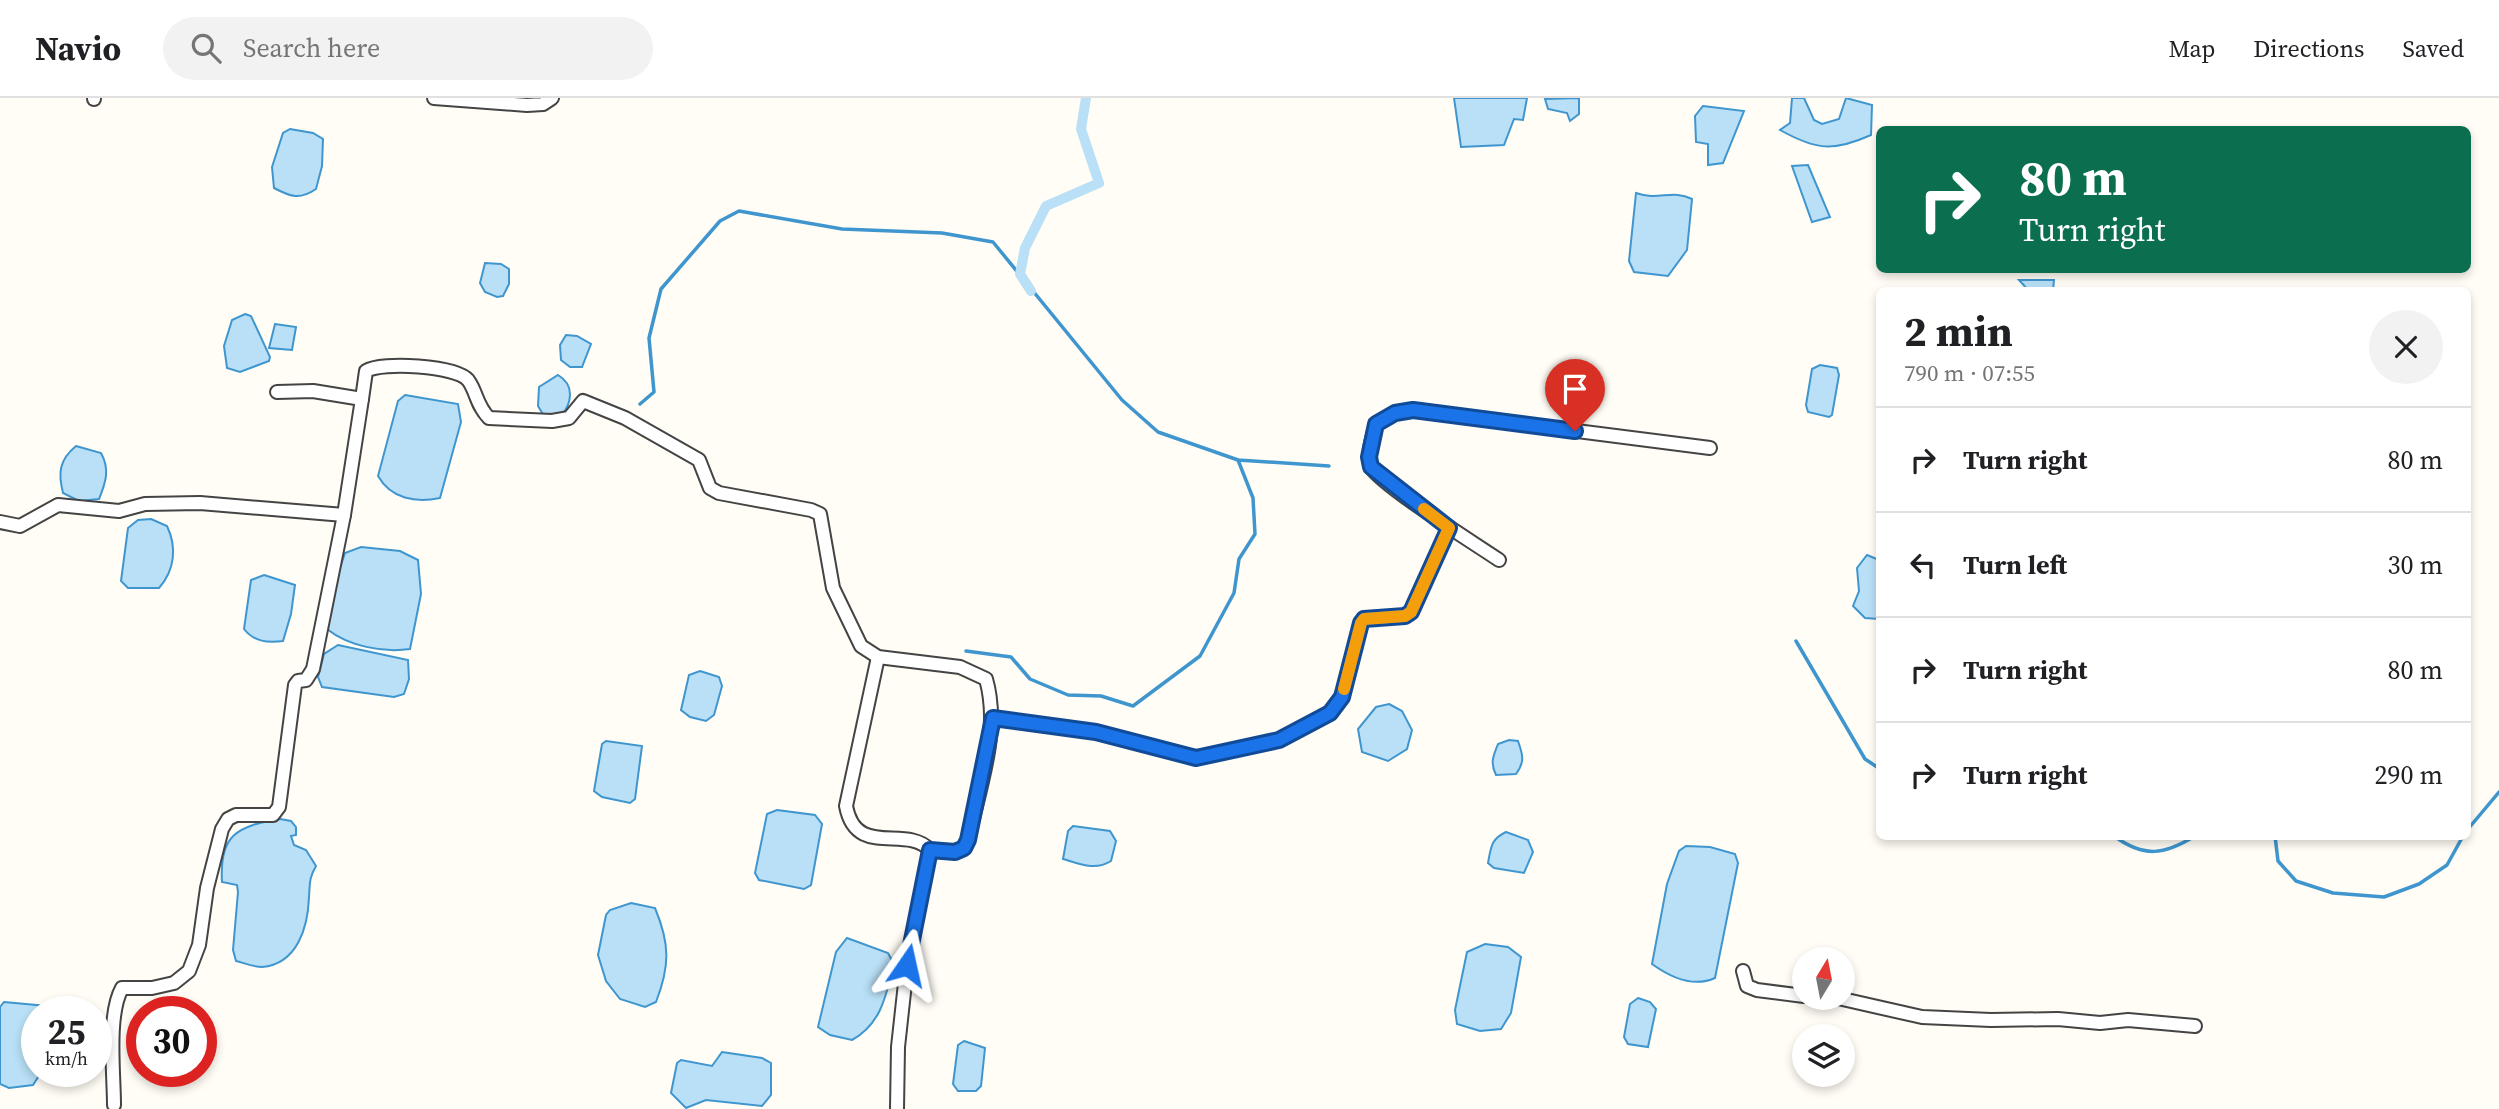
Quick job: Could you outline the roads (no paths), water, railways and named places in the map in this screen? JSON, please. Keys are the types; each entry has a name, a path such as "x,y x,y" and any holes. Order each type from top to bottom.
{"street":[{"path":"434,98 527,105 543,104 552,98"},
{"path":"114,1105 114,1028 118,995 122,988 152,988 174,983 189,971 199,945 207,888 222,829 228,819 236,815 272,816 279,807 295,685 298,681 306,680 313,669 344,515 366,370 375,365 390,364 460,373 469,381 478,408 489,418 552,421 569,418 583,401 625,418 699,460 710,488 719,493 820,514 833,588 861,646 878,657 960,667 986,679 993,703 993,718 964,848 955,852 930,850 919,844 864,835 853,828 848,820 846,806 878,657"},
{"path":"277,392 313,391 362,398"},
{"path":"1499,560 1449,528 1371,467 1369,457 1376,424 1395,413 1413,410 1710,448"},
{"path":"0,522 20,526 58,505 119,511 145,504 200,503 344,515"},
{"path":"993,718 1096,732 1196,758 1279,740 1330,713 1342,697 1364,619 1405,616 1411,612 1449,528"},
{"path":"897,1109 898,1047 907,965 930,850"},
{"path":"1744,971 1747,986 1792,994"},
{"path":"1855,1002 1922,1017 1991,1020 2058,1018 2099,1023 2128,1020 2195,1026"}],"water":[{"path":"1454,98 1527,98 1523,120 1514,119 1504,145 1461,147"},
{"path":"1579,98 1579,114 1570,121 1567,113 1548,109 1545,99"},
{"path":"1792,98 1804,98 1814,120 1822,124 1839,119 1846,98 1872,105 1871,135 1835,146 1815,145 1793,137 1780,130 1790,123"},
{"path":"1703,106 1744,111 1723,163 1708,165 1708,144 1696,142 1695,116"},
{"path":"290,129 313,133 323,139 322,166 316,189 300,196 274,188 272,167 283,133"},
{"path":"1808,165 1830,217 1812,222 1792,166"},
{"path":"1636,193 1652,196 1678,195 1692,199 1687,250 1668,276 1634,272 1629,261"},
{"path":"485,263 501,264 509,269 509,284 503,296 497,297 485,292 480,283"},
{"path":"2019,280 2054,280 2053,287 2025,287"},
{"path":"245,314 251,316 270,357 269,361 240,372 227,368 224,346 232,320"},
{"path":"275,324 296,327 292,350 269,348"},
{"path":"566,335 577,336 591,344 582,367 570,367 561,360 560,345"},
{"path":"1820,365 1837,368 1839,375 1832,415 1829,417 1808,412 1806,405 1812,369"},
{"path":"558,375 569,389 568,406 561,416 544,416 538,406 539,387"},
{"path":"405,395 458,404 461,422 440,498 405,498 390,490 378,476 398,401"},
{"path":"76,446 101,453 104,459 106,476 99,499 79,501 63,493 61,467 66,456"},
{"path":"151,519 167,526 173,550 171,566 159,588 128,588 121,581 128,528 138,520"},
{"path":"361,547 400,551 418,560 421,594 410,649 366,647 345,640 327,629 334,586 345,553"},
{"path":"1867,555 1876,559 1876,619 1865,618 1853,606 1859,591 1857,568"},
{"path":"264,575 295,585 291,614 283,641 262,641 252,637 244,629 251,580"},
{"path":"338,645 408,660 409,679 404,694 394,697 322,687 318,677 324,654"},
{"path":"700,671 719,677 722,686 714,715 706,721 690,717 681,710 689,675"},
{"path":"1389,704 1402,711 1412,730 1407,749 1388,761 1362,752 1358,729 1376,707"},
{"path":"1509,740 1518,741 1522,754 1521,766 1516,774 1496,775 1493,763 1495,752 1498,744"},
{"path":"606,741 642,746 635,799 630,803 602,797 594,791 602,744"},
{"path":"777,810 815,815 822,824 811,885 804,889 759,880 755,873 767,814"},
{"path":"280,819 291,821 296,827 296,835 291,836 294,845 306,850 316,866 310,881 306,920 299,942 284,959 262,967 236,961 233,950 237,885 222,882 222,866 228,843 234,836 252,825"},
{"path":"1073,826 1110,831 1116,841 1111,861 1093,866 1063,859 1068,831"},
{"path":"1506,832 1528,840 1533,852 1524,873 1494,868 1488,863 1495,841"},
{"path":"1686,846 1710,847 1735,854 1738,863 1715,978 1707,981 1682,980 1652,964 1667,884 1679,851"},
{"path":"631,903 655,908 666,944 666,966 661,989 656,1002 645,1007 620,999 606,981 598,955 606,915 610,910"},
{"path":"847,938 888,953 894,964 881,1008 870,1026 852,1040 830,1035 818,1027 836,952"},
{"path":"1485,944 1508,947 1521,957 1511,1013 1501,1029 1480,1031 1457,1024 1455,1010 1467,952"},
{"path":"1638,998 1650,1002 1656,1009 1648,1047 1628,1044 1624,1037 1630,1004"},
{"path":"4,1002 21,1004 21,1086 9,1088 0,1084 0,1007"},
{"path":"964,1041 985,1048 981,1086 976,1091 958,1091 953,1084 958,1045"},
{"path":"722,1052 762,1058 771,1063 771,1095 762,1106 706,1100 686,1108 671,1093 677,1063 681,1060 712,1066"}],"waterway":[{"path":"1031,291 1020,274 1025,248 1046,206 1099,183 1081,129 1086,98"},
{"path":"640,404 654,392 649,338 661,289 720,221 739,211 842,229 942,233 993,242 1122,400 1158,432 1238,460 1329,466"},
{"path":"966,651 1011,657 1030,679 1068,695 1101,696 1133,706 1200,656 1234,593 1239,559 1255,534 1253,498 1238,460"},
{"path":"1796,641 1865,759 1876,766"},
{"path":"2471,825 2499,792"},
{"path":"2120,840 2145,851 2164,850 2188,840"},
{"path":"2275,840 2278,861 2296,881 2333,893 2384,897 2419,884 2447,865 2461,840"}]}
